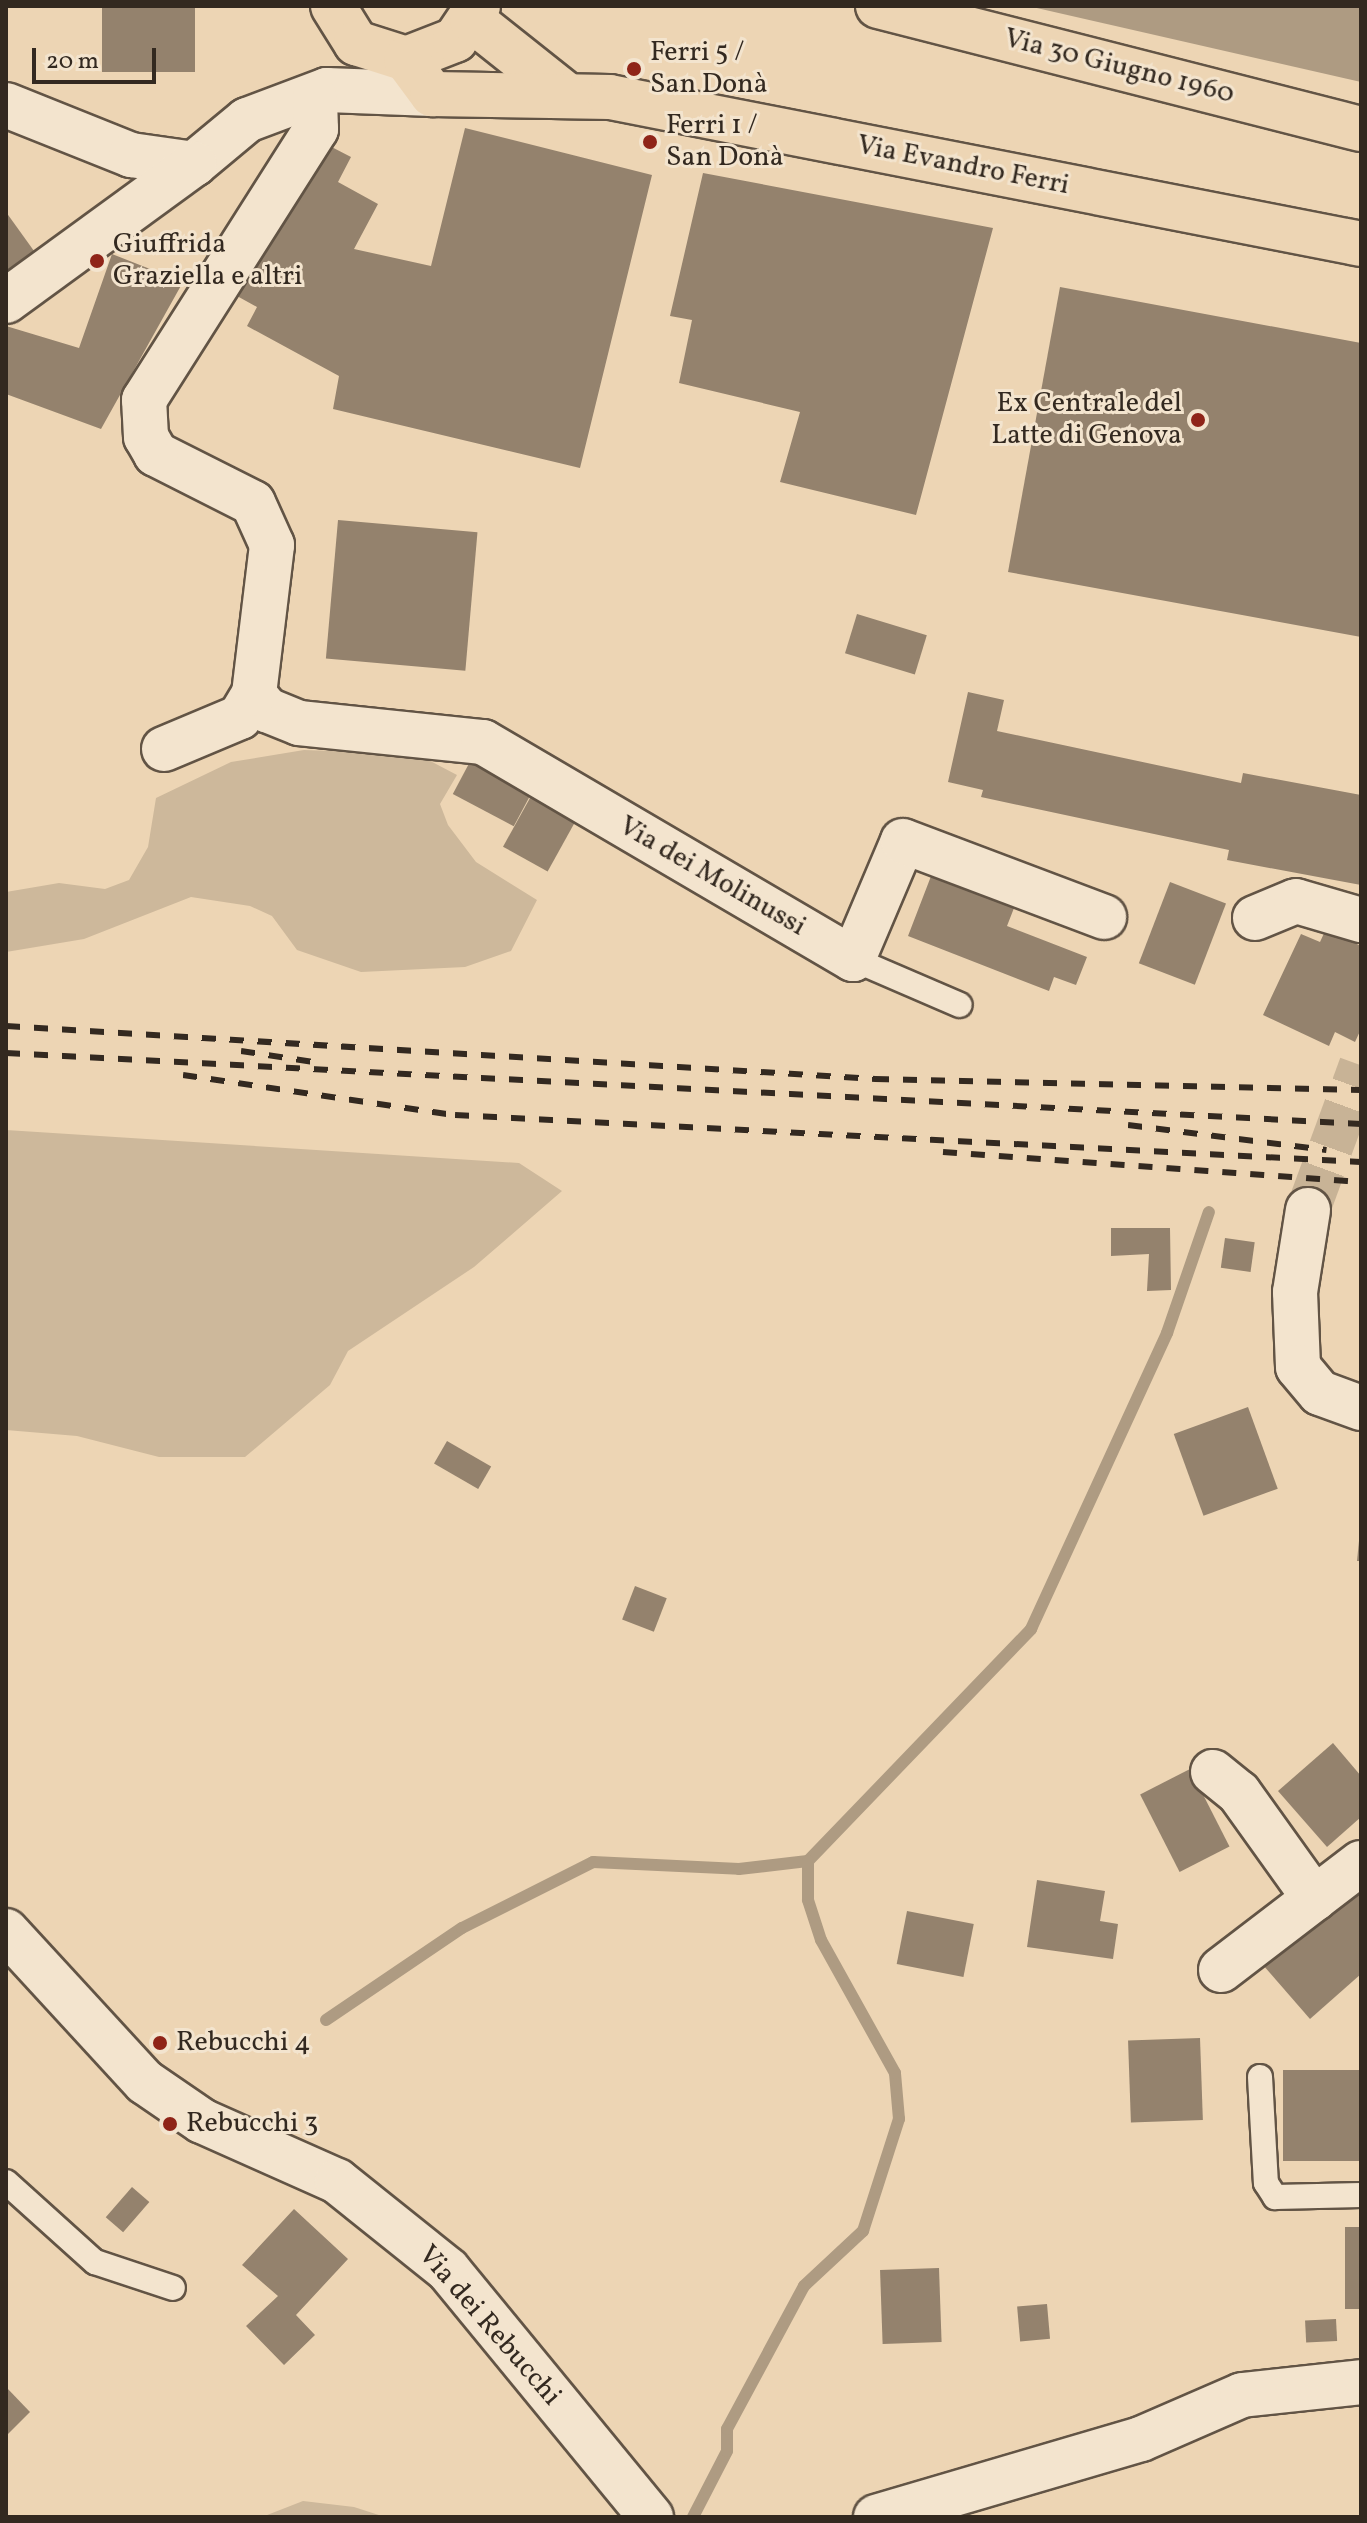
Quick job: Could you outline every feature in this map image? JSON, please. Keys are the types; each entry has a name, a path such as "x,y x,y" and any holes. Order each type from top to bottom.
{"main road":[{"path":"333,6 356,43 406,59 444,47 475,13 565,94"},
{"name":"Via 30 Giugno 1960","path":"878,6 1361,129"},
{"path":"406,59 432,94"},
{"name":"Via Evandro Ferri","path":"432,94 610,97 1361,244"}],"street":[{"path":"164,749 240,717 254,694 271,529 253,503 163,460 142,419 152,383 316,129 321,94 356,43"},
{"path":"6,301 194,164 247,120 321,94 432,94"},
{"path":"6,105 161,164 194,164"},
{"name":"Via dei Molinussi","path":"254,694 267,710 299,723 483,742 853,959"},
{"path":"853,959 903,841 1104,917"},
{"path":"1255,918 1296,901 1361,920"},
{"path":"1308,1210 1295,1292 1298,1367 1320,1393 1361,1408"},
{"path":"1213,1772 1239,1793 1315,1899"},
{"path":"1221,1970 1361,1863"},
{"name":"Via dei Rebucchi","path":"6,1931 145,2082 202,2121 337,2181 448,2270 651,2517"},
{"path":"876,2517 1141,2439 1242,2395 1361,2382"}],"lane":[{"path":"853,959 960,1005"},
{"path":"1260,2077 1266,2183 1275,2197 1361,2195"},
{"path":"6,2182 95,2262 173,2288"}],"shaded area":[{"path":"1028,6 1361,6 1361,82"},
{"path":"304,750 417,754 457,775 440,804 448,825 476,862 537,900 511,951 465,967 361,972 297,950 272,916 250,906 191,897 84,939 6,952 6,892 59,883 105,889 129,880 148,847 156,798 231,762"},
{"path":"6,1130 519,1163 562,1191 474,1267 348,1351 330,1385 245,1457 159,1457 77,1436 6,1430"},
{"path":"303,2501 354,2507 385,2517 262,2517"}],"building":[{"path":"102,6 195,6 195,72 102,72"},
{"path":"465,128 652,175 580,468 333,409 339,376 247,326 257,307 237,296 320,141 351,157 338,182 378,204 354,249 431,266"},
{"path":"703,173 993,228 916,515 780,482 800,412 679,383 692,320 670,316"},
{"path":"6,212 34,251 6,271"},
{"path":"112,254 183,282 101,429 6,394 6,326 79,348"},
{"name":"Ex Centrale del Latte di Genova","path":"1060,287 1361,343 1361,637 1008,572"},
{"path":"338,520 477,532 465,671 326,658"},
{"path":"857,614 927,635 915,675 845,653"},
{"path":"968,692 1004,700 997,731 1241,783 1243,773 1361,795 1361,885 1227,860 1229,850 981,797 983,790 948,782"},
{"path":"473,756 534,788 514,826 453,794"},
{"path":"535,789 580,814 548,871 503,847"},
{"path":"938,858 1021,890 1007,926 1087,957 1076,985 1054,977 1049,991 908,936"},
{"path":"1170,882 1226,904 1195,985 1139,963"},
{"path":"1326,929 1361,946 1361,1029 1355,1042 1335,1032 1329,1046 1263,1015 1301,934 1320,942"},
{"path":"1111,1228 1170,1228 1171,1290 1147,1291 1149,1254 1111,1256"},
{"path":"1225,1238 1255,1242 1251,1272 1221,1268"},
{"path":"1248,1407 1278,1489 1204,1516 1174,1434"},
{"path":"447,1441 491,1466 478,1489 434,1464"},
{"path":"1359,1541 1361,1561 1357,1561"},
{"path":"635,1586 667,1598 654,1632 622,1620"},
{"path":"1333,1743 1361,1776 1361,1817 1327,1847 1278,1791"},
{"path":"1190,1769 1229,1847 1180,1872 1140,1794"},
{"path":"1037,1880 1105,1891 1100,1921 1118,1924 1113,1959 1027,1947"},
{"path":"1361,1881 1361,1974 1310,2019 1263,1965"},
{"path":"907,1911 974,1924 963,1977 897,1964"},
{"path":"1200,2038 1203,2120 1131,2122 1128,2041"},
{"path":"1283,2070 1361,2070 1361,2161 1283,2161"},
{"path":"132,2187 149,2202 123,2232 106,2217"},
{"path":"294,2209 348,2259 296,2315 315,2335 284,2365 246,2326 278,2296 242,2265"},
{"path":"1345,2227 1361,2227 1361,2309 1345,2309"},
{"path":"939,2268 942,2342 883,2344 880,2270"},
{"path":"1047,2304 1050,2339 1020,2341 1017,2307"},
{"path":"1336,2319 1337,2341 1306,2343 1305,2321"},
{"path":"6,2387 30,2412 6,2436"}],"waterway":[{"path":"326,2020 462,1928 593,1862 739,1869 808,1861 1031,1629 1167,1333 1209,1212"},
{"path":"693,2517 727,2451 727,2429 804,2286 863,2231 899,2119 895,2073 821,1940 808,1900 808,1861"}],"tunnel":[{"path":"1308,1210 1361,1065"}],"railway":[{"path":"6,1026 875,1079 1361,1090"},
{"path":"241,1051 320,1063"},
{"path":"6,1053 1361,1124"},
{"path":"183,1075 455,1115 1361,1162"},
{"path":"1128,1125 1326,1150"},
{"path":"943,1152 1361,1182"}],"place":[{"name":"Ferri 5 / San Donà","path":"634,69"},
{"name":"Ferri 1 / San Donà","path":"650,142"},
{"name":"Giuffrida Graziella e altri","path":"97,261"},
{"name":"Ex Centrale del Latte di Genova","path":"1198,420"},
{"name":"Rebucchi 4","path":"160,2043"},
{"name":"Rebucchi 3","path":"170,2124"}]}
